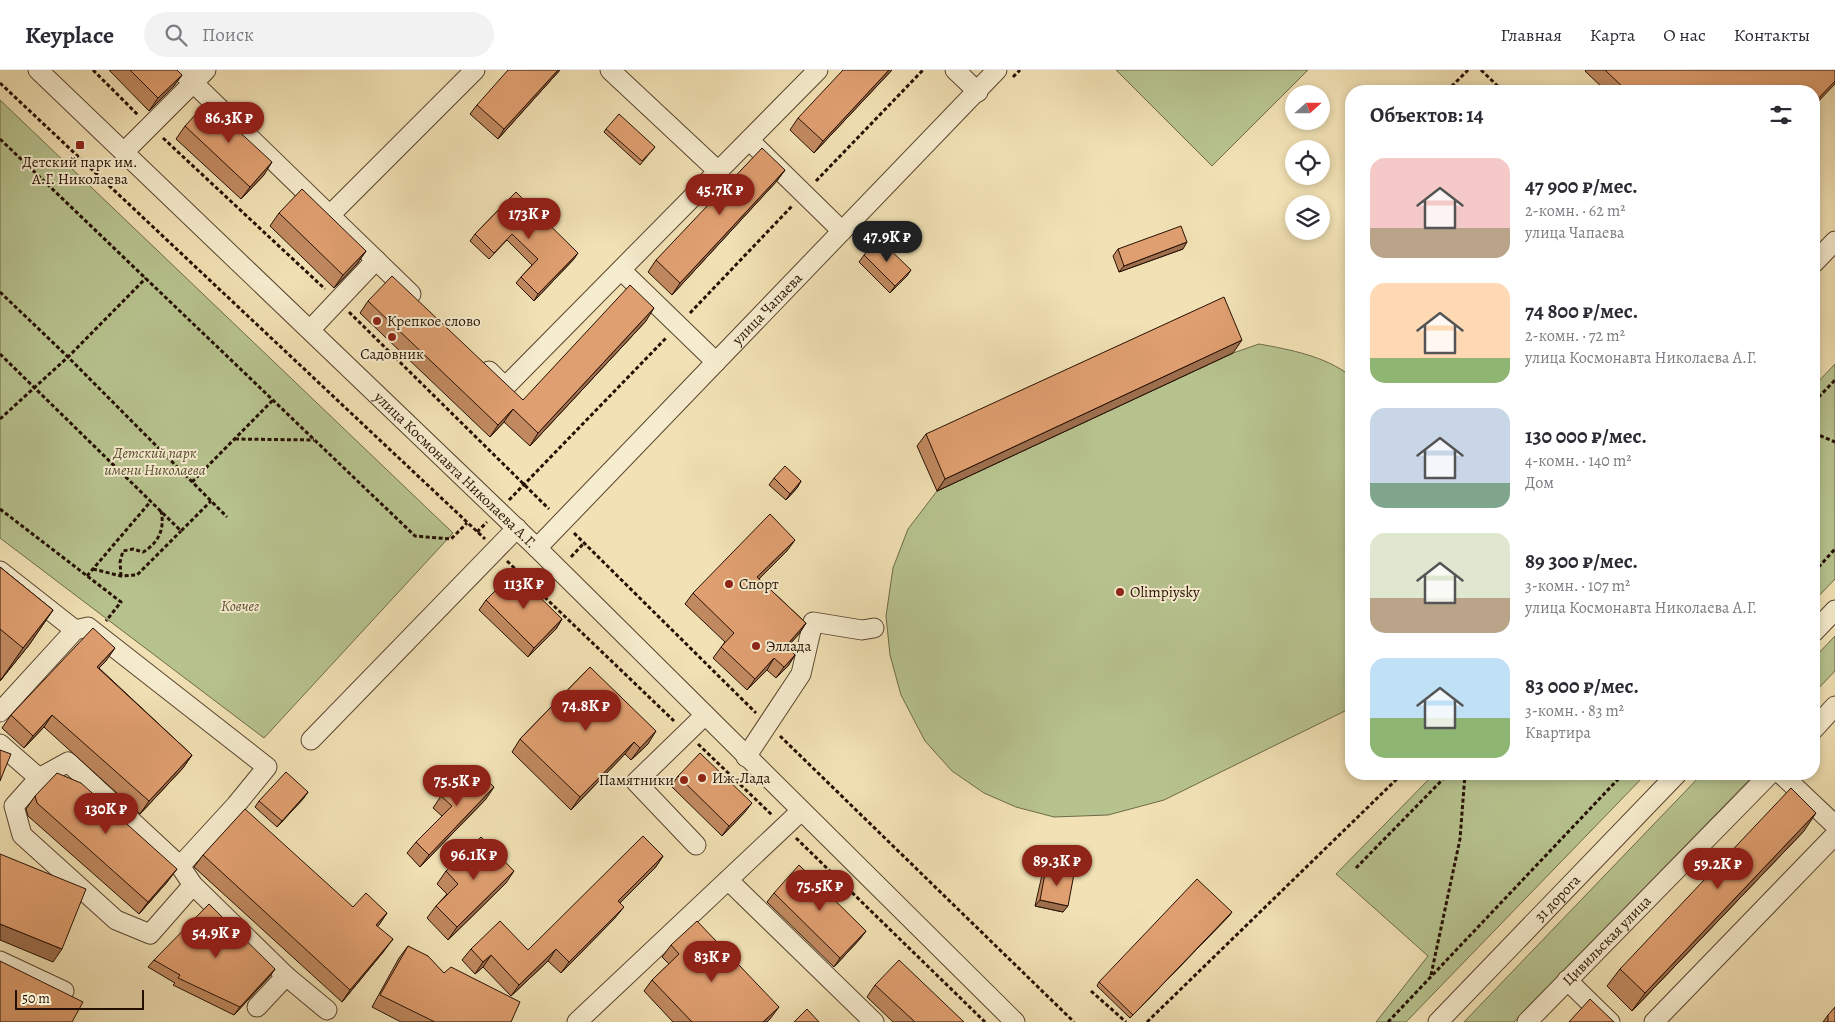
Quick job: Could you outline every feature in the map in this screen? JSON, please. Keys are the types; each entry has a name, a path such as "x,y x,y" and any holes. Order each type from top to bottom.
{"street":[{"name":"улица Космонавта Николаева А.Г.","path":"38,70 517,528 1015,1022"},
{"path":"330,215 475,70"},
{"path":"610,70 718,171"},
{"path":"478,360 505,387 818,70"},
{"path":"955,70 978,92"},
{"name":"улица Чапаева","path":"537,548 978,92 997,70"},
{"path":"124,152 193,74 330,215 424,307"},
{"path":"749,140 842,231"},
{"path":"1820,257 1835,241"},
{"path":"310,330 376,260"},
{"path":"620,270 716,362"},
{"path":"311,740 517,528"},
{"path":"0,571 76,630"},
{"path":"1820,626 1835,610"},
{"path":"746,757 801,674 813,622 862,630 874,628"},
{"path":"0,712 76,630 88,627 267,766 236,805 180,866"},
{"path":"1820,722 1835,706"},
{"path":"696,846 636,782 705,715"},
{"path":"0,744 39,778"},
{"path":"193,885 150,934 116,920 22,836 14,806 39,778 68,762 180,866 193,885 286,976 328,1010"},
{"name":"31 дорога","path":"1438,1022 1671,780"},
{"name":"Цивильская улица","path":"1527,1022 1764,780"},
{"path":"1787,780 1835,825"},
{"path":"236,805 250,818"},
{"path":"577,1022 801,811"},
{"path":"1654,1022 1835,835"},
{"path":"728,880 874,1022"},
{"path":"0,961 64,991"},
{"path":"257,1007 286,976"},
{"path":"1567,980 1610,1022"}],"path":[{"path":"524,485 924,70"},
{"path":"1453,85 1468,70"},
{"path":"1481,70 1497,85"},
{"path":"0,139 415,536 451,539 467,523"},
{"path":"0,420 68,356 146,278"},
{"path":"0,292 68,356 227,517"},
{"path":"0,354 181,531"},
{"path":"1820,396 1835,380"},
{"path":"192,482 273,400"},
{"path":"1820,436 1835,442"},
{"path":"235,439 314,440"},
{"path":"87,576 151,501"},
{"path":"93,569 122,576 137,575 211,501"},
{"path":"0,509 121,602 97,634"},
{"path":"122,576 120,562 123,551 133,549 143,552 152,547 161,532 164,522 161,511"},
{"path":"584,543 1074,1022"},
{"path":"1820,565 1835,549"},
{"path":"1147,1022 1396,780"},
{"path":"1356,868 1442,780"},
{"path":"1431,977 1460,839 1465,780"},
{"path":"1388,1022 1616,780"},
{"path":"1091,991 1126,1022"}],"green space":[{"path":"1116,70 1308,70 1293,85 1285,85 1285,93 1212,166"},
{"name":"Детский парк имени Николаева","path":"0,100 453,533 264,738 0,538"},
{"name":"Olimpiysky","path":"1259,344 1295,351 1330,363 1345,372 1345,711 1164,800 1108,815 1054,817 1016,807 984,793 952,771 925,741 901,695 890,655 886,616 893,568 908,529 937,491 1233,353"},
{"path":"1835,364 1835,579 1820,595 1820,380"},
{"path":"1835,636 1835,671 1820,687 1820,652"},
{"path":"1428,780 1640,780 1406,1022 1376,1022 1428,956 1336,874"},
{"path":"1696,780 1749,780 1514,1022 1464,1022"}],"building":[{"path":"130,70 177,70 182,75 158,98"},
{"path":"508,70 558,70 504,129 477,105"},
{"path":"843,70 889,70 823,141 798,118"},
{"path":"1605,70 1835,70 1835,81 1820,97 1820,85 1621,85"},
{"path":"207,102 272,162 250,187 185,126"},
{"path":"619,114 655,147 642,161 606,129"},
{"path":"762,148 785,170 680,283 656,260"},
{"path":"302,189 366,251 343,275 279,213"},
{"path":"516,192 578,253 538,294 521,277 538,259 512,234 494,253 475,234"},
{"path":"1181,226 1187,242 1124,266 1118,249"},
{"path":"879,239 911,270 895,286 864,255"},
{"path":"392,276 523,400 630,285 654,308 538,433 513,409 498,425 368,301"},
{"path":"1224,297 1242,340 945,479 926,434"},
{"path":"785,466 801,481 790,494 774,478"},
{"path":"770,514 795,540 757,577 806,623 786,646 795,655 784,667 774,658 755,679 721,647 734,633 693,593"},
{"path":"0,567 53,610 23,648 0,629"},
{"path":"514,572 562,619 534,648 486,600"},
{"path":"93,628 115,648 97,667 192,755 149,801 52,715 33,736 11,715"},
{"path":"590,667 656,731 640,748 634,742 580,797 520,739"},
{"path":"0,750 11,754 0,781"},
{"path":"700,753 752,803 729,826 678,776"},
{"path":"471,765 494,787 429,855 416,842 452,806 441,796"},
{"path":"286,772 308,792 282,821 259,801"},
{"path":"57,773 81,783 177,869 148,902 37,803 35,796"},
{"path":"1791,788 1816,813 1645,993 1620,969"},
{"path":"245,809 353,907 366,893 387,913 376,925 393,939 350,990 203,855"},
{"path":"643,836 663,856 618,901 624,907 569,962 556,949 519,985 491,955 483,962 471,949 500,921 528,950"},
{"path":"481,837 514,871 457,927 436,906 458,884 446,871"},
{"path":"0,854 86,889 62,949 0,924"},
{"path":"799,865 866,931 840,958 774,893"},
{"path":"1046,868 1074,874 1068,906 1040,900"},
{"path":"1197,879 1232,912 1133,1015 1099,982"},
{"path":"209,904 275,969 240,1007 178,978 180,975 154,960"},
{"path":"697,921 779,1007 763,1022 692,1022 652,980 679,954 671,945"},
{"path":"408,946 428,956 444,973 451,967 520,1002 511,1022 435,1022 380,995"},
{"path":"899,960 964,1022 915,1022 875,985"},
{"path":"0,961 83,1002 72,1022 0,1022"},
{"path":"1590,999 1614,1022 1569,1022"},
{"path":"1835,1007 1835,1022 1828,1022 1828,1015"},
{"path":"807,1009 819,1022 794,1022"}],"place":[{"name":"Детский парк им. А.Г. Николаева","path":"80,145"},
{"name":"Крепкое слово","path":"377,321"},
{"name":"Садовник","path":"392,337"},
{"name":"Спорт","path":"729,584"},
{"name":"Olimpiysky","path":"1120,592"},
{"name":"Эллада","path":"756,646"},
{"name":"Иж-Лада","path":"702,778"},
{"name":"Памятники","path":"684,780"}],"park label":[{"name":"Ковчег","path":"240,606"}]}
